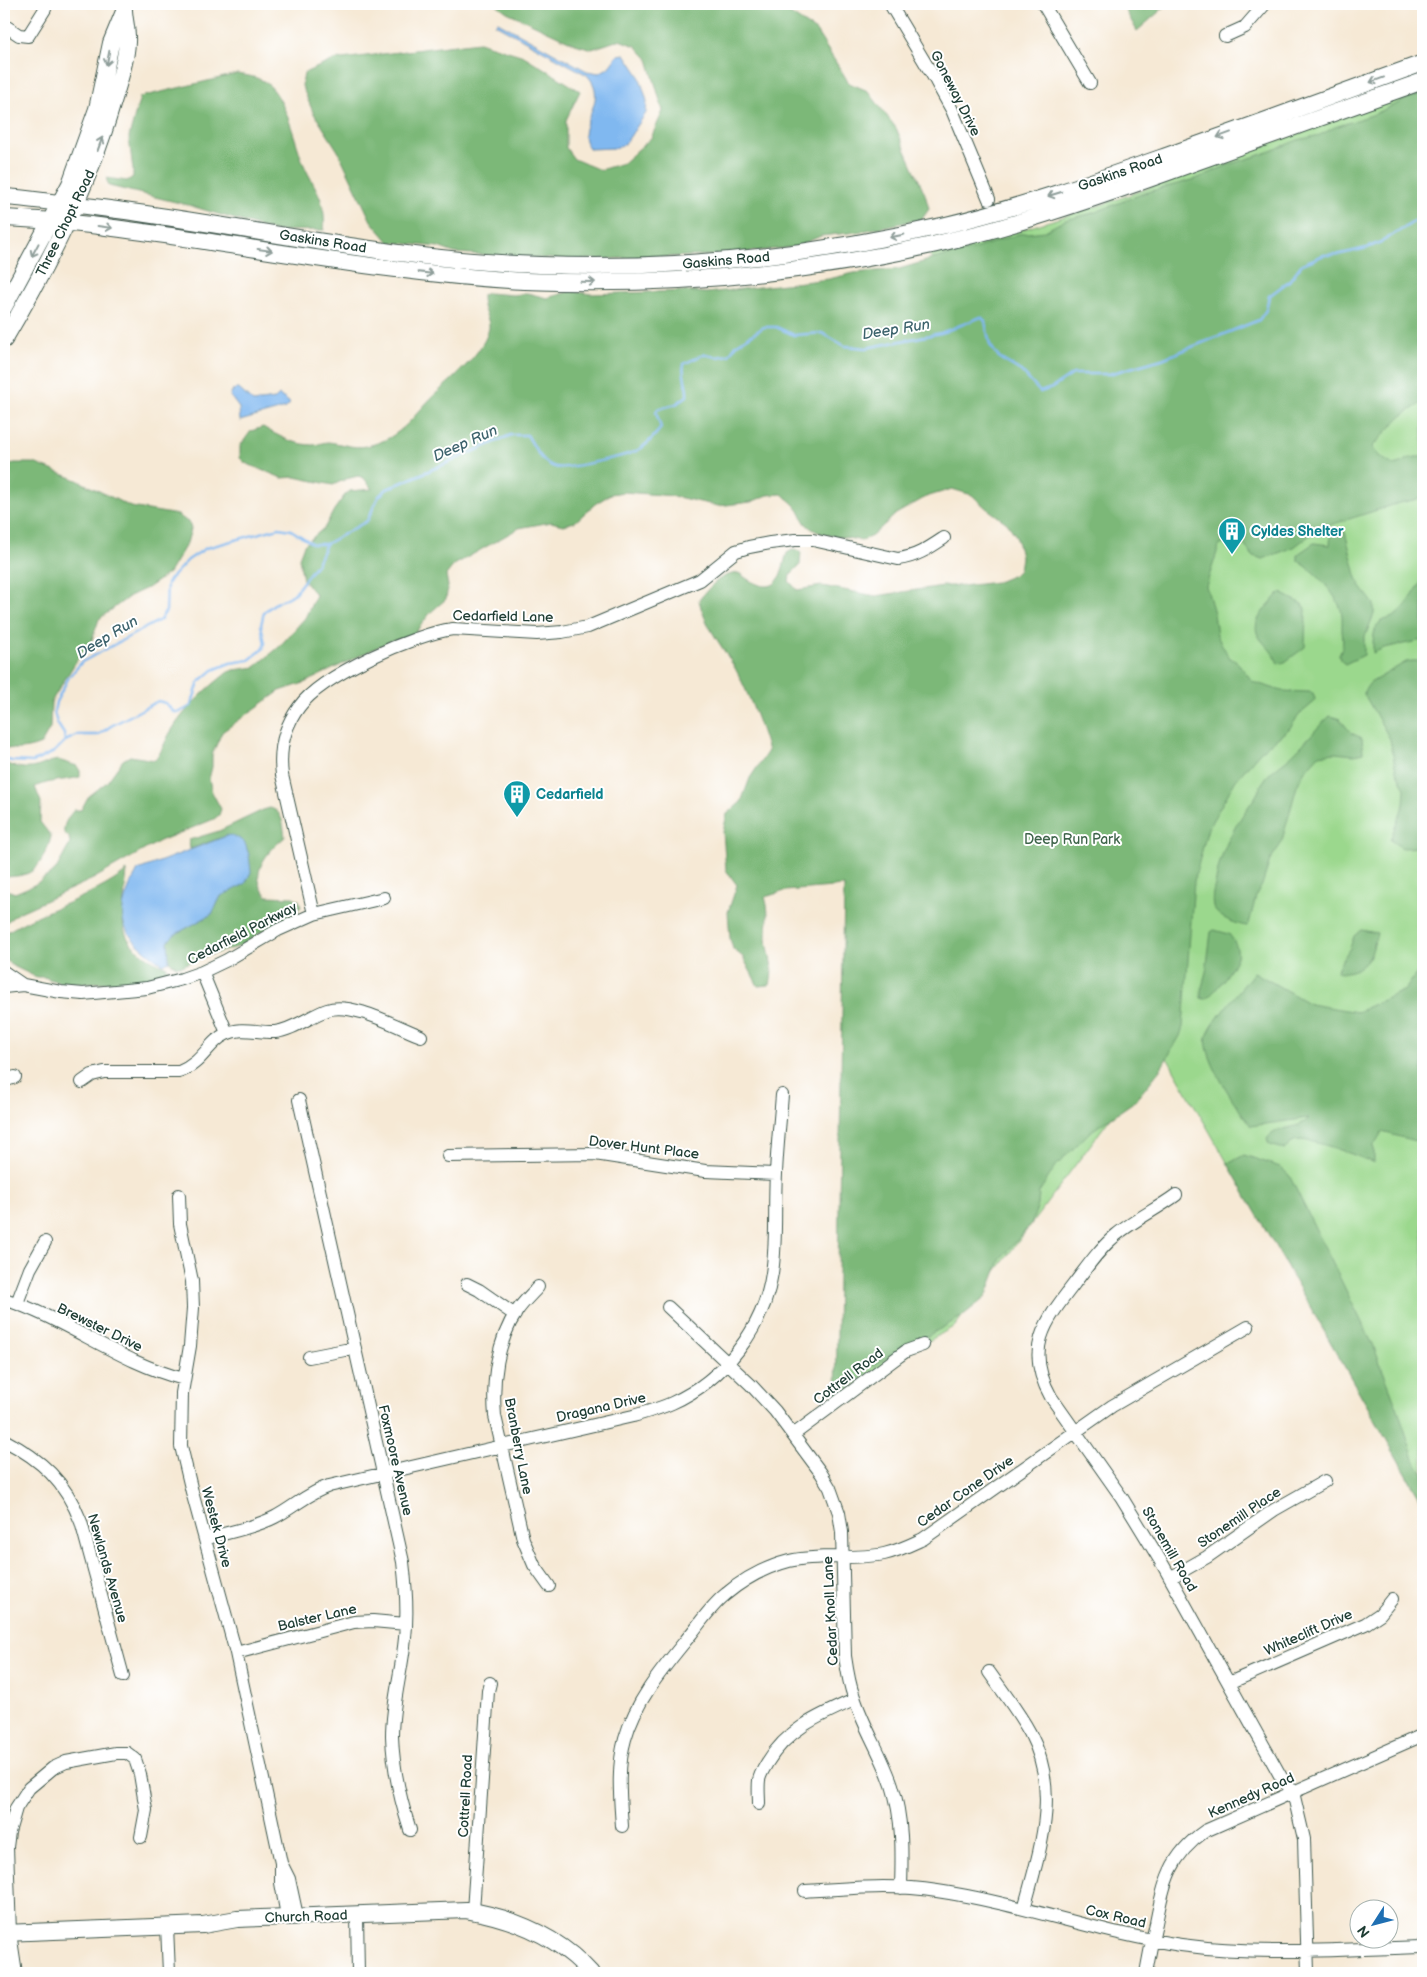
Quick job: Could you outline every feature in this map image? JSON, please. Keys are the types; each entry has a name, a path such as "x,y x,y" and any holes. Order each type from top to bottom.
{"main road":[{"name":"Three Chopt Road","path":"4,307 50,221 68,204 92,168 115,95 128,41 124,8"},
{"name":"Gaskins Road","path":"4,197 229,226 374,250 479,262 618,266 702,263 757,258 888,238 1006,210 1076,188 1423,64"},
{"name":"Gaskins Road","path":"4,218 92,225 418,272 521,280 660,281 781,271 925,246 1046,214 1423,81"},
{"name":"Three Chopt Road","path":"4,340 67,223 68,204"},
{"name":"Church Road","path":"7,1933 203,1925 237,1919 292,1916 473,1911 517,1922 536,1930 568,1951 591,1973"}],"street":[{"path":"4,25 19,35 28,36 45,9 45,4"},
{"name":"Goneway Drive","path":"890,4 952,110 989,199"},
{"path":"1043,4 1090,83"},
{"path":"1225,36 1245,27 1264,4"},
{"name":"Cedarfield Lane","path":"314,914 282,775 280,754 286,731 299,706 306,698 332,679 379,654 411,640 440,631 453,629 538,634 562,632 594,625 700,580 727,557 748,547 804,539 898,559 912,557 923,552 944,538"},
{"name":"Cedarfield Parkway","path":"4,987 23,985 71,993 127,990 174,981 202,972 236,956 278,930 314,914 384,898"},
{"name":"Cedarfield Parkway","path":"4,972 23,985"},
{"path":"202,972 227,1033"},
{"path":"82,1082 92,1075 104,1072 179,1072 190,1068 220,1037 227,1033 238,1030 273,1032 284,1030 325,1010 334,1008 346,1008 420,1036"},
{"name":"Dragana Drive","path":"205,1539 270,1519 316,1490 657,1409 693,1392 727,1363 745,1342 754,1327 768,1293 774,1253 776,1174 782,1095"},
{"name":"Foxmoore Avenue","path":"300,1100 403,1562 406,1591 406,1624 403,1657 393,1712 392,1736 396,1778 410,1830"},
{"name":"Dover Hunt Place","path":"448,1156 595,1154 706,1171 776,1174"},
{"name":"Westek Drive","path":"179,1195 180,1224 188,1254 193,1296 193,1326 180,1419 181,1446 236,1653 281,1863 289,1879 292,1916"},
{"name":"Stonemill Road","path":"1176,1196 1132,1224 1105,1246 1090,1263 1045,1324 1040,1338 1039,1370 1051,1397 1122,1498 1170,1578 1281,1777 1293,1792 1304,1839 1308,1973"},
{"path":"17,1304 30,1269 45,1242"},
{"path":"467,1284 515,1314"},
{"name":"Branberry Lane","path":"538,1287 515,1314 503,1342 495,1376 494,1401 523,1538 534,1566 549,1586"},
{"name":"Brewster Drive","path":"4,1299 145,1366 184,1380"},
{"name":"Cedar Knoll Lane","path":"668,1307 775,1411 821,1473 834,1495 842,1532 845,1656 854,1700 884,1762 894,1791 902,1837 901,1888"},
{"name":"Cedar Cone Drive","path":"622,1826 620,1774 622,1748 631,1719 654,1681 712,1608 739,1584 765,1570 789,1561 809,1558 884,1554 923,1540 1112,1406 1248,1327"},
{"name":"Cottrell Road","path":"793,1435 894,1359 906,1351 923,1345"},
{"path":"309,1357 355,1348"},
{"name":"Newlands Avenue","path":"4,1440 41,1463 61,1484 72,1500 81,1522 123,1676"},
{"name":"Stonemill Place","path":"1170,1578 1207,1557 1274,1510 1325,1480"},
{"name":"Whiteclift Drive","path":"1229,1683 1365,1624 1380,1614 1392,1599"},
{"name":"Balster Lane","path":"236,1653 354,1622 373,1621 406,1624"},
{"path":"989,1672 1030,1733 1039,1754 1046,1784 1047,1811 1045,1826 1024,1909"},
{"name":"Cottrell Road","path":"473,1911 483,1750 490,1682"},
{"path":"759,1804 759,1780 761,1774 771,1756 782,1742 816,1716 854,1700"},
{"name":"Kennedy Road","path":"1146,1973 1164,1881 1182,1850 1206,1831 1423,1735"},
{"path":"16,1973 7,1933 9,1832 11,1821 21,1798 40,1777 53,1768 71,1760 116,1753 131,1755 138,1764 146,1810 141,1837"},
{"name":"Cox Road","path":"805,1891 873,1887 964,1895 1126,1935 1213,1948 1263,1951 1423,1947"},
{"path":"357,1914 358,1973"},
{"path":"167,1926 169,1973"}],"green space":[{"path":"496,4 779,4 783,9 816,31 849,83 868,91 896,128 925,194 929,209 922,219 858,232 821,236 795,247 723,255 572,260 454,253 438,247 389,242 371,221 338,151 313,112 302,86 304,73 334,60 479,42 524,56 580,91 566,120 566,148 574,159 600,170 623,163 651,138 663,111 648,59 636,46 619,40 592,49 575,44 507,12"},
{"path":"1122,4 1168,4 1137,31"},
{"path":"237,74 254,77 266,82 281,102 304,165 321,200 324,230 274,231 188,205 109,186 106,178 127,181 133,177 129,137 140,97"},
{"name":"Deep Run Park","path":"1423,88 1423,1503 1162,1049 955,1326 863,1378 1169,618 972,313 929,254 1011,233 1104,204"},
{"name":"Deep Run Park","path":"1423,94 1423,333 1418,340 1418,348 1423,351 1423,402 1400,417 1372,447 1379,456 1393,465 1413,457 1423,457 1423,498 1399,503 1318,529 1294,547 1263,559 1253,556 1244,545 1238,543 1225,543 1219,546 1206,586 1214,613 1217,636 1229,657 1238,663 1253,682 1282,691 1313,693 1315,699 1300,714 1289,729 1260,752 1236,780 1208,828 1194,881 1183,1027 1180,1036 1160,1070 1135,1101 1090,1132 1056,1166 1039,1192 1038,1205 1031,1224 1000,1260 986,1297 961,1317 926,1337 908,1344 871,1368 863,1378 836,1401 844,886 785,891 765,897 768,913 767,937 772,966 770,985 758,986 743,957 733,949 730,938 728,912 737,885 726,870 723,832 727,814 741,802 750,778 768,751 745,688 735,668 709,627 699,600 721,578 732,574 739,573 753,582 764,586 774,584 781,574 787,553 792,550 801,551 800,565 790,575 789,581 797,590 822,586 876,596 943,586 997,582 1014,575 1019,570 1021,557 1016,536 1007,523 972,495 952,489 926,497 896,514 872,536 861,541 825,534 812,529 806,524 793,503 782,494 768,495 751,502 718,506 673,496 624,492 611,494 595,504 575,522 563,525 551,522 519,528 454,565 446,575 448,586 446,599 431,612 415,633 409,637 390,641 304,683 280,691 222,732 212,755 209,779 212,792 221,809 219,815 214,819 160,841 93,879 18,913 4,924 4,889 15,893 34,885 55,871 70,844 69,837 64,833 64,827 68,818 74,810 81,810 88,797 107,782 123,760 130,756 155,760 176,724 203,693 228,672 255,667 279,647 305,618 316,595 303,580 299,558 304,545 325,527 345,495 350,491 372,489 364,478 358,476 333,485 295,477 282,478 245,463 240,458 240,446 251,431 263,427 281,437 306,445 328,442 361,447 390,437 408,424 431,398 476,354 482,345 489,325 484,311 482,295 488,293 514,295 527,293 547,298 571,291 591,294 686,291 706,293 829,279 854,273 899,269 971,250 1018,234 1045,231 1065,220 1093,213 1144,193 1196,179 1230,164 1263,154 1298,140 1320,135 1335,127 1375,114 1411,97"},
{"path":"14,463 34,463 77,480 131,507 178,515 189,523 191,529 187,543 169,573 147,588 130,596 99,619 92,640 51,702 50,728 41,744 18,749 4,747 4,468"},
{"path":"1340,529 1345,532 1360,586 1374,604 1374,614 1364,639 1364,655 1345,664 1340,660 1339,654 1343,642 1340,607 1322,581 1310,569 1298,561 1298,554 1314,543 1330,545 1332,535"},
{"path":"1423,579 1423,640 1384,648 1373,653 1376,627 1382,620 1389,619 1401,611"},
{"path":"1281,593 1302,604 1306,609 1305,647 1285,662 1278,664 1273,654 1258,635 1256,628 1260,616 1278,594"},
{"path":"1423,661 1423,847 1402,848 1390,840 1404,804 1405,789 1396,771 1390,739 1364,691 1370,683 1406,662"},
{"path":"1330,716 1340,719 1351,733 1362,738 1363,753 1354,755 1335,753 1319,755 1304,772 1297,786 1281,844 1270,860 1262,885 1256,896 1249,924 1247,926 1227,920 1215,910 1212,899 1218,868 1231,835 1268,775 1293,754"},
{"path":"58,760 77,766 80,771 80,777 35,787 41,802 40,822 51,836 41,862 28,873 4,877 4,763 28,768"},
{"path":"270,808 280,815 285,837 266,856 262,864 259,872 261,888 267,896 293,897 299,900 301,907 289,917 270,926 241,946 196,959 182,966 176,966 169,961 168,941 174,935 212,914 221,896 245,884 248,861 247,848 238,839 229,835 190,849 189,840 219,831"},
{"path":"127,871 123,904 124,930 129,940 137,949 149,958 167,967 170,974 149,977 136,982 60,983 44,977 36,977 11,965 4,957 4,934 34,917 98,889"},
{"path":"1214,930 1229,934 1236,945 1237,957 1228,974 1214,992 1205,999 1201,998 1201,991 1206,972 1211,932"},
{"path":"1361,930 1377,933 1370,956 1362,966 1340,973 1337,971 1338,967 1350,948 1354,936"},
{"path":"1423,964 1423,1143 1382,1132 1374,1145 1374,1163 1310,1141 1294,1141 1285,1149 1269,1145 1267,1139 1271,1135 1299,1125 1309,1118 1251,1126 1223,1083 1210,1058 1207,1046 1207,1037 1215,1022 1254,972 1310,1004 1357,1012 1405,990"},
{"path":"1244,1155 1280,1167 1289,1175 1373,1345 1399,1412 1414,1459 1423,1473 1423,1503 1228,1164"}],"water":[{"path":"498,22 587,71 599,73 608,68 618,55 625,54 639,75 647,101 646,113 625,144 615,148 590,149 585,141 584,132 594,104 595,95 594,85 587,75 495,24"},
{"path":"239,389 253,402 275,399 279,395 290,404 286,408 240,421 239,408 230,396 232,391"},
{"path":"229,835 245,843 249,855 251,872 245,884 221,896 212,914 174,935 168,941 169,961 163,964 137,944 124,924 124,901 138,870"}],"waterway":[{"name":"Deep Run","path":"4,759 33,762 54,752 65,741 78,735 98,735 158,701 165,703 174,712 180,712 191,706 199,682 213,670 230,663 249,660 263,649 265,643 261,625 264,612 274,604 294,594 317,563 326,544 367,521 379,496 387,489 511,435 527,435 542,458 555,467 596,462 632,453 648,443 661,428 656,412 658,409 676,404 687,396 683,372 684,364 704,354 717,357 729,355 737,344 764,327 776,327 794,335 822,333 845,346 866,348 941,333 981,317 985,321 990,345 999,358 1021,371 1040,392 1052,388 1073,374 1109,374 1162,359 1259,320 1266,310 1269,296 1289,281 1302,264 1324,255 1341,254 1367,248 1383,241 1423,216"},
{"name":"Deep Run","path":"65,741 64,734 57,723 54,712 56,702 69,677 82,662 160,620 166,611 167,584 188,560 206,548 279,528 291,530 313,544 326,544"}],"place":[{"name":"Cyldes Shelter","path":"1232,555"},
{"name":"Cedarfield","path":"517,818"}]}
